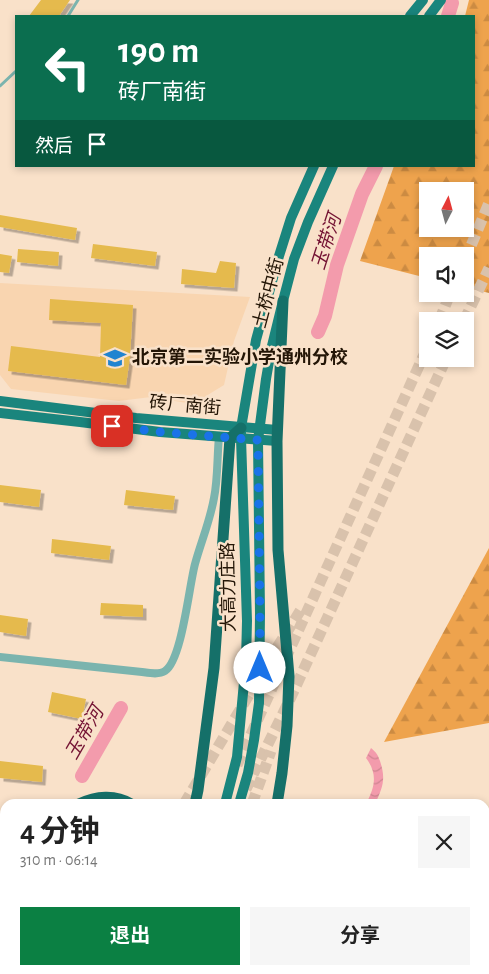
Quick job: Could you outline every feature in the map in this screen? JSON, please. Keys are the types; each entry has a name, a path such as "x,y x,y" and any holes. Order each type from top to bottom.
{"highway":[{"path":"278,799 287,726 289,676 278,550 277,436 283,301"},
{"path":"195,799 214,668 233,435"},
{"path":"91,799 107,797 120,799"}],"main road":[{"path":"411,15 422,0"},
{"path":"430,15 440,0"},
{"name":"大高力庄路","path":"226,799 237,757 246,661 247,621 233,435 278,256 291,218 314,167"},
{"name":"土桥中街","path":"259,434 271,350 294,260 332,167"},
{"name":"砖厂南街","path":"0,401 136,418 233,435"},
{"name":"砖厂南街","path":"0,414 160,432 277,436"},
{"name":"大高力庄路","path":"240,799 254,740 258,703 260,613 259,434"}],"street":[{"path":"0,657 156,673 165,671 174,660 180,642 195,564 210,519 233,435"}],"lane":[{"path":"69,15 78,0"},
{"path":"435,15 439,10 440,0"},
{"path":"0,86 15,72"}],"shaded area":[{"name":"北京第二实验小学通州分校","path":"0,283 250,297 234,341 224,385 193,404 151,397 119,401 11,389 0,375"}],"green space":[{"path":"469,0 489,0 489,293 474,289 474,247 419,247 419,276 360,261 394,167 475,167 475,15 465,15"},
{"path":"489,548 489,723 384,742"}],"water":[{"path":"371,748 377,754 380,761 383,783 377,799 368,799 373,786 374,775 366,758"}],"building":[{"path":"41,0 70,0 60,15 30,15"},
{"path":"0,215 77,228 75,240 0,227"},
{"path":"93,244 157,252 155,266 91,258"},
{"path":"18,249 59,252 58,266 17,262"},
{"path":"0,254 12,256 9,273 0,272"},
{"path":"220,261 236,263 234,288 181,284 182,269 216,273"},
{"path":"50,299 133,305 130,357 126,385 8,371 11,346 100,357 101,323 49,320"},
{"path":"0,485 41,490 39,507 0,502"},
{"path":"126,490 175,496 173,510 124,505"},
{"path":"52,539 111,546 109,560 51,553"},
{"path":"101,603 143,605 143,617 100,615"},
{"path":"0,615 28,619 26,636 0,632"},
{"path":"52,692 86,699 82,719 48,712"},
{"path":"0,761 43,766 42,782 0,778"}],"waterway":[{"name":"玉带河","path":"448,15 452,3 450,0"},
{"name":"玉带河","path":"318,332 325,316 337,265 362,194 376,167"},
{"name":"玉带河","path":"82,776 121,708"}],"tunnel":[{"path":"470,247 489,203"},
{"path":"468,312 489,268"},
{"path":"443,312 447,302"},
{"path":"237,765 419,366"},
{"path":"246,789 291,697 442,367"},
{"path":"187,799 302,608"},
{"path":"254,799 271,751"}],"place":[{"name":"北京第二实验小学通州分校","path":"115,358"}],"route":[{"path":"112,426 258,440 260,668"}]}
